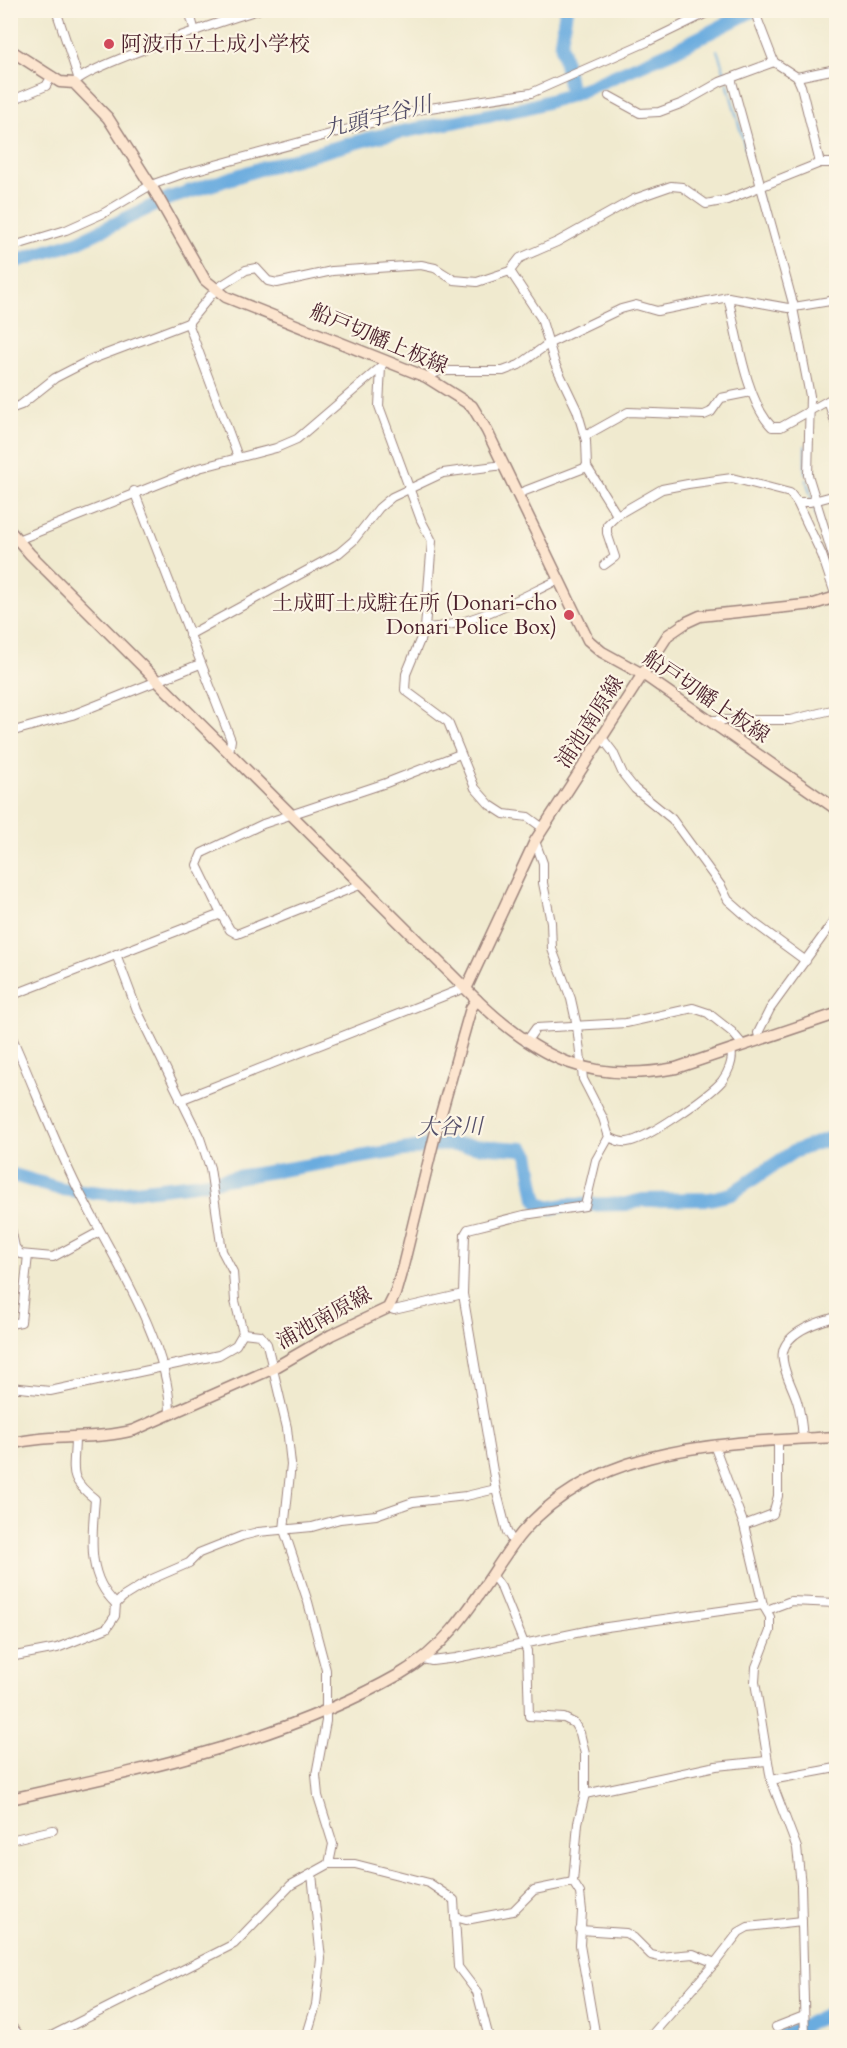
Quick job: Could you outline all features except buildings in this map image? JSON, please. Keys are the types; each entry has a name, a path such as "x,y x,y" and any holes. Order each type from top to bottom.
{"main road":[{"name":"船戸切幡上板線","path":"10,50 60,82 76,80 108,118 153,188 205,280 226,297 383,364 426,377 472,406 588,640 602,652 644,675 707,721 837,809"},
{"path":"13,538 467,987 477,1000 526,1042 551,1057 581,1068 632,1075 653,1072 676,1068 837,1014"},
{"name":"浦池南原線","path":"467,987 535,841 603,739 668,635 687,621 700,616 814,604 836,597"},
{"name":"浦池南原線","path":"10,1444 38,1437 117,1435 134,1430 170,1412 274,1368 330,1335 388,1308 398,1284 435,1135 471,1008 477,1000"},
{"path":"10,1799 153,1767 213,1750 326,1709 400,1674 423,1659 457,1625 514,1543 550,1505 569,1490 592,1477 677,1451 714,1445 837,1437"}],"street":[{"path":"56,10 76,80 195,32 258,10"},
{"path":"189,10 195,32"},
{"path":"10,247 66,230 182,174 423,109 531,93 713,10"},
{"path":"754,10 774,62 797,77 801,86 820,163"},
{"path":"609,96 640,113 652,113 683,103 728,79 774,62"},
{"path":"797,77 837,69"},
{"path":"10,101 46,86 52,76"},
{"path":"728,79 792,308 807,377 807,464 813,502 837,566"},
{"path":"10,409 21,405 55,378 90,360 188,323 216,289 246,270 256,268 268,281 277,283 332,271 421,265 435,268 454,280 477,282 510,271 520,258 557,242 634,199 670,186 682,187 706,204 727,200 759,189 820,163 833,162 837,166"},
{"path":"510,271 541,318 548,344 577,410 585,436 587,466 617,515"},
{"path":"728,297 751,392 765,420 772,427 781,427 837,396"},
{"path":"426,377 440,371 503,371 519,365 548,344 621,309 636,305 657,311 728,297 792,308 837,300"},
{"path":"188,323 238,457"},
{"path":"13,538 199,468 297,439 383,364"},
{"path":"383,364 379,406 412,489 421,520 432,541 425,628 406,674 405,690 448,722 475,788 490,805 504,814 528,817 543,828"},
{"path":"585,436 628,412 704,415 711,412 721,398 751,392"},
{"path":"828,401 837,425"},
{"path":"189,635 339,553 379,508 412,489 443,473 503,465"},
{"path":"517,494 587,466"},
{"path":"604,565 615,557 607,525 617,515 662,489 732,478 790,493 797,502 822,555 836,597"},
{"path":"134,491 231,740 228,752"},
{"path":"797,502 813,502 837,495"},
{"path":"425,628 448,627 499,608 558,580"},
{"path":"10,732 72,715 200,664"},
{"path":"707,721 714,718 790,720 837,709"},
{"path":"603,739 613,752 622,774 635,789 672,819 722,886 728,900 753,922 806,961"},
{"path":"362,884 237,934 230,930 197,865 202,853 290,814 386,783 460,754"},
{"path":"535,841 543,863 543,883 552,949 571,999 577,1026 581,1068 609,1137 624,1143 638,1140 676,1116 722,1081 728,1071 732,1055 730,1050"},
{"path":"10,996 221,914"},
{"path":"760,1040 758,1033 770,1009 837,918"},
{"path":"10,1387 50,1391 164,1368 219,1355 236,1345 243,1333 235,1301 233,1272 222,1251 212,1177 200,1138 136,1010 116,954"},
{"path":"180,1100 467,987"},
{"path":"526,1042 536,1028 626,1023 693,1008 708,1012 743,1045"},
{"path":"10,1033 75,1182 99,1232 128,1283 164,1368 169,1389 170,1412"},
{"path":"514,1543 507,1532 496,1489 464,1294 465,1234 468,1229 524,1215 585,1206 596,1160 609,1137"},
{"path":"10,1224 15,1247 20,1254 28,1255 53,1257 99,1232"},
{"path":"10,1324 21,1322 28,1255"},
{"path":"388,1308 394,1310 464,1294"},
{"path":"803,1438 798,1403 783,1354 793,1337 810,1326 837,1317"},
{"path":"243,1333 260,1335 267,1344 274,1368 291,1464 284,1530 308,1602 326,1670 326,1709 316,1775 318,1796 333,1844 329,1864"},
{"path":"10,1657 57,1648 107,1628 115,1616 116,1604 97,1579 93,1564 95,1499 77,1486 74,1479 75,1436"},
{"path":"744,1525 773,1514 778,1496 778,1440"},
{"path":"714,1445 744,1525 765,1607 770,1617 770,1631 756,1666 755,1682 766,1761 796,1848 802,1920 804,2037"},
{"path":"116,1604 133,1591 189,1563 199,1553 258,1532 376,1515 413,1502 466,1496 496,1489"},
{"path":"493,1576 501,1587 527,1651 529,1716 564,1718 574,1723 580,1734 585,1755 585,1794 578,1823 573,1881 580,1893 582,1911 580,1945 596,2037"},
{"path":"423,1659 432,1661 456,1658 600,1628 765,1607 791,1601 837,1603"},
{"path":"585,1794 716,1766 766,1761"},
{"path":"771,1780 837,1768"},
{"path":"10,1840 53,1830"},
{"path":"47,2037 234,1944 291,1885 329,1864 355,1864 429,1883 454,1900 458,1967 477,1992 489,2037"},
{"path":"306,2037 316,2005 321,1959 312,1874"},
{"path":"454,1917 466,1920 513,1911 534,1890 573,1881"},
{"path":"649,2037 715,1963 738,1932 748,1927 802,1920"},
{"path":"580,1930 626,1933 651,1955 660,1957 693,1954 715,1963"},
{"path":"776,2027 804,2017"},
{"path":"10,2025 22,2037"}],"waterway":[{"path":"566,10 561,42 571,95"},
{"name":"九頭宇谷川","path":"10,263 77,242 167,199 259,169 375,137 525,108 571,95 675,50 754,10"},
{"path":"717,50 726,76"},
{"path":"727,82 756,186"},
{"path":"758,191 768,226"},
{"path":"784,284 789,304"},
{"path":"805,446 805,473"},
{"path":"806,479 822,534"},
{"path":"833,568 836,577"},
{"name":"大谷川","path":"10,1174 61,1189 111,1194 194,1184 440,1144 523,1149 528,1154 536,1198 540,1204 549,1208 566,1205 626,1204 643,1200 710,1199 731,1194 793,1152 836,1136"},
{"path":"779,2038 836,2010"}],"place":[{"name":"阿波市立土成小学校","path":"109,44"},
{"name":"土成町土成駐在所 (Donari-cho Donari Police Box)","path":"569,615"}]}
